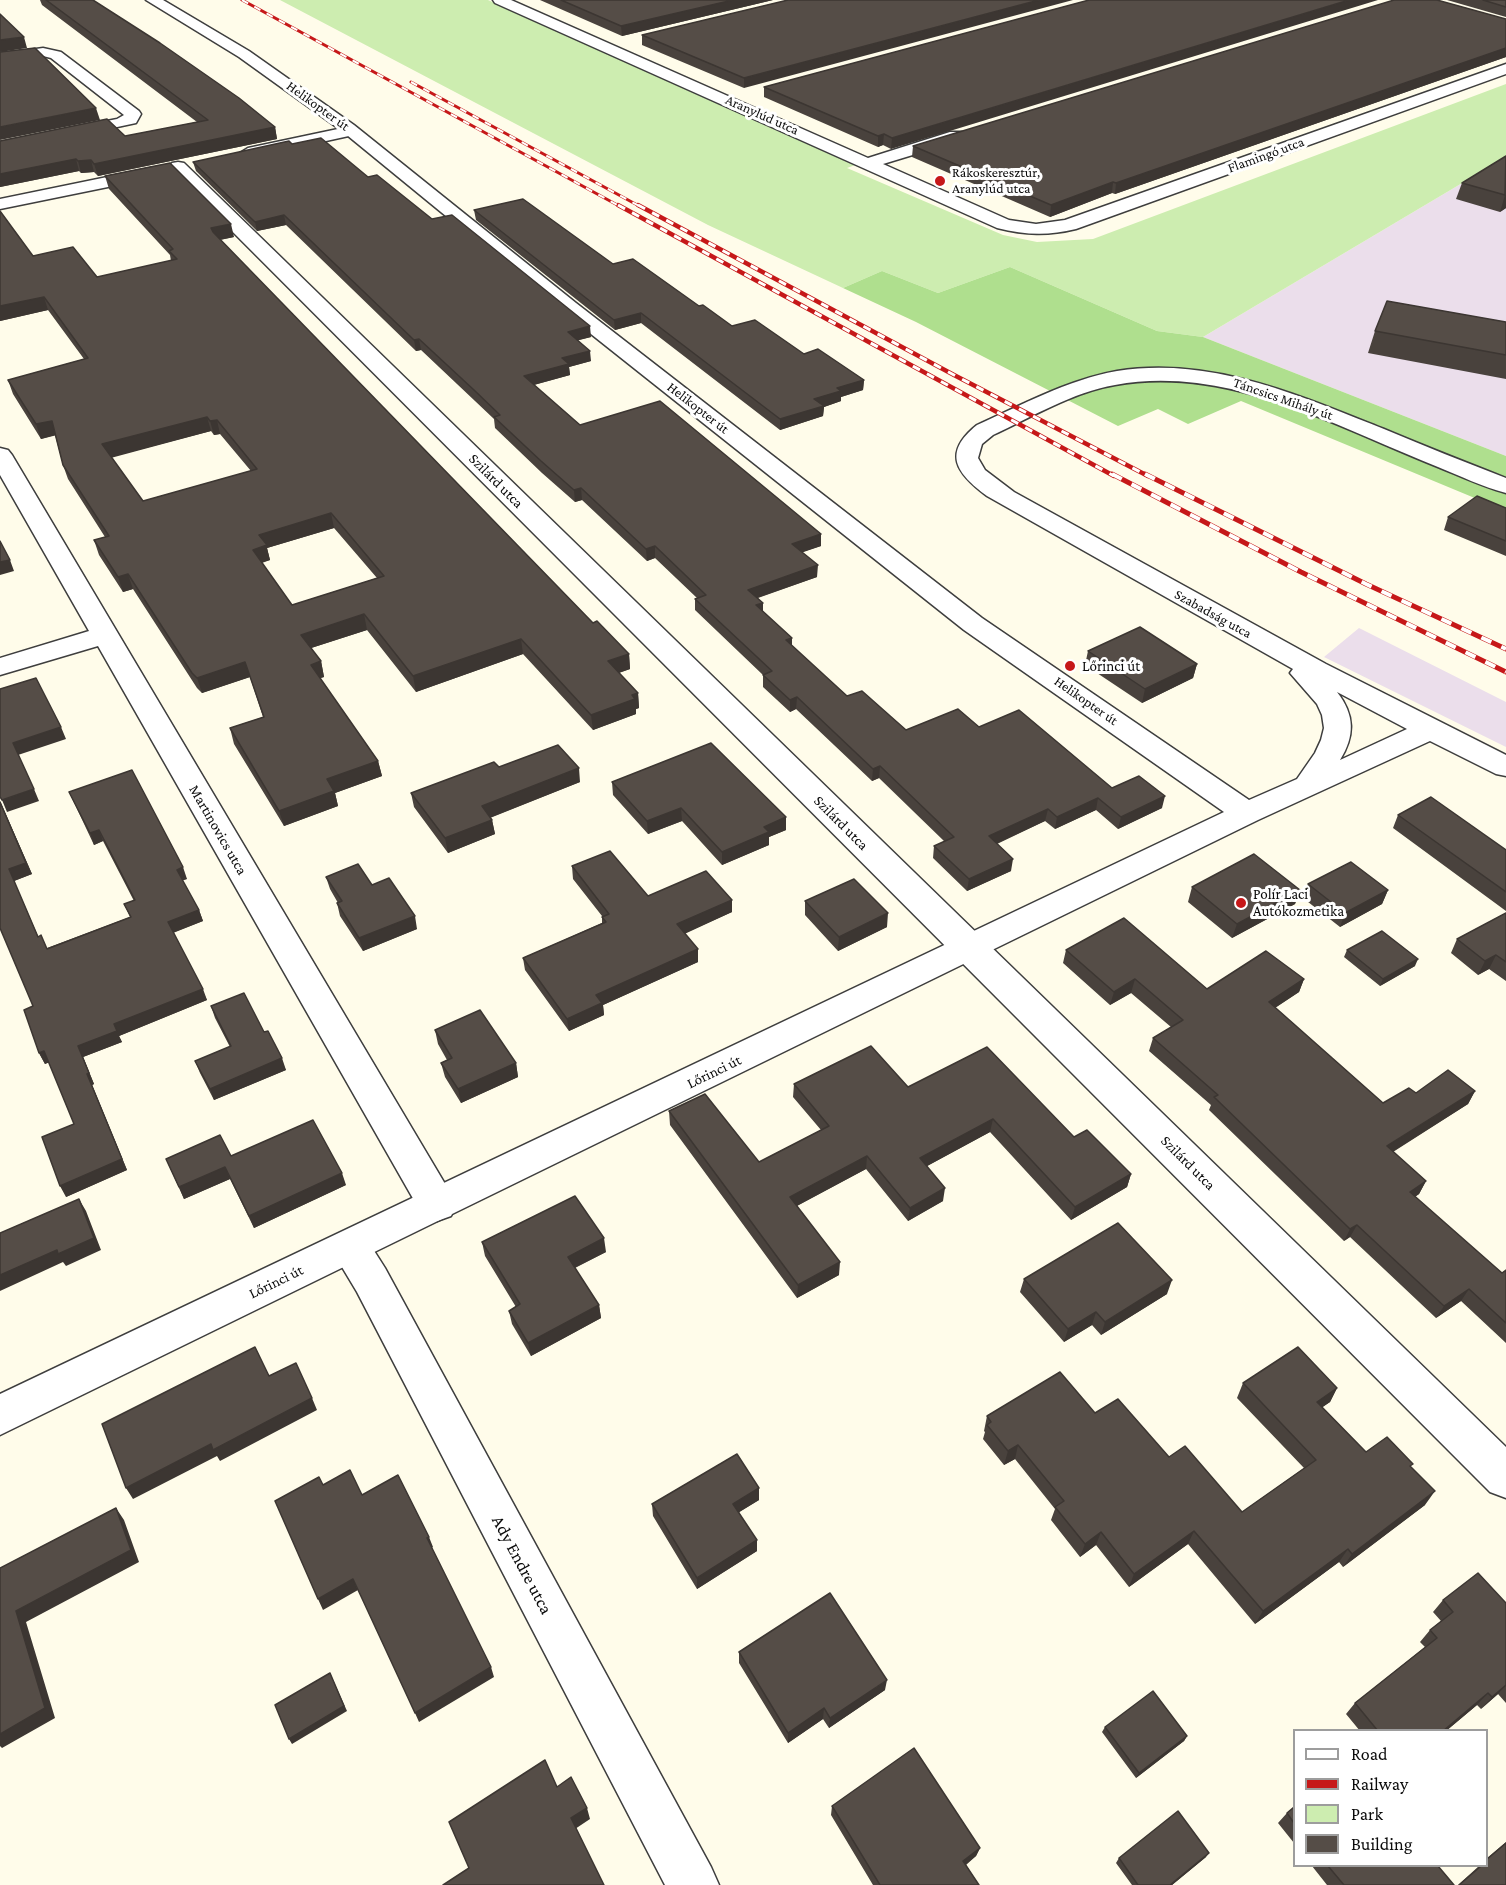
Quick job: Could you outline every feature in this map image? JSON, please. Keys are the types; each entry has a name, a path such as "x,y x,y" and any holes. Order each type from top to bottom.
{"street":[{"name":"Helikopter út","path":"153,0 244,54 352,131 569,307 973,624 1247,813"},
{"name":"Aranylúd utca","path":"500,0 608,46 1003,224 1024,230"},
{"path":"608,46 630,41"},
{"path":"0,58 43,52 56,55 133,114 130,120 121,123 0,147"},
{"name":"Flamingó utca","path":"1024,230 1043,231 1070,225 1506,69"},
{"path":"727,100 750,94"},
{"path":"235,155 352,131"},
{"path":"868,163 970,132"},
{"name":"Szilárd utca","path":"0,204 190,165 969,948 1506,1477"},
{"name":"Táncsics Mihály út","path":"985,429 1102,381 1139,375 1189,374 1220,378 1274,393 1506,486"},
{"name":"Szabadság utca","path":"985,429 967,449 967,460 975,473 988,486 1283,653 1428,730 1506,767"},
{"name":"Martinovics utca","path":"0,455 437,1205"},
{"path":"0,667 105,635"},
{"path":"1283,653 1318,685 1333,705 1339,719 1337,740 1328,758 1308,785"},
{"name":"Lőrinci út","path":"0,1415 1247,813 1391,749 1428,730"},
{"name":"Ady Endre utca","path":"350,1247 371,1280 693,1885"}],"shaded area":[{"path":"1506,157 1506,456 1203,337"},
{"path":"1359,628 1506,702 1506,747 1324,657"}],"green space":[{"path":"280,0 488,0 858,164 847,168 1003,235 1037,242 1093,239 1506,84 1506,157 1203,337 1157,331 1010,267 938,293 882,271 843,288 708,225"},
{"path":"1010,267 1157,331 1203,337 1506,456 1506,511 1241,401 1188,424 1158,409 1118,426 916,322 843,288 882,271 938,293"}],"building":[{"path":"46,0 93,0 239,98 275,127 94,164 91,160 78,161 76,159 0,174 0,141 107,119 125,136 208,120"},
{"path":"561,0 733,0 621,26"},
{"path":"788,0 1039,0 744,78 642,35"},
{"path":"1089,0 1349,0 892,138 884,134 878,136 764,87"},
{"path":"1394,0 1437,0 1506,19 1506,48 1051,205 913,146"},
{"path":"1483,0 1506,0 1506,7"},
{"path":"0,14 24,37 0,40"},
{"path":"35,48 96,108 0,127 0,52"},
{"path":"321,138 368,177 377,175 432,219 452,215 590,326 568,332 590,351 562,358 569,364 524,376 580,425 660,401 821,534 792,544 818,565 748,590 763,603 756,605 792,638 786,640 847,696 862,691 906,730 958,709 979,727 1019,710 1112,788 1139,776 1165,796 1121,817 1098,798 1057,817 1048,809 989,836 1013,859 969,879 934,846 954,837 880,766 873,769 797,697 790,700 763,675 772,671 695,599 706,595 655,546 646,549 581,488 574,490 541,461 494,417 500,415 474,390 419,339 414,340 284,215 255,222 193,162 289,141 292,144"},
{"path":"1506,156 1505,195 1462,183"},
{"path":"170,163 231,224 211,228 213,232 593,623 597,621 629,654 608,661 638,693 632,695 635,699 591,715 521,639 413,676 364,614 301,635 321,661 311,665 378,761 327,779 334,791 279,811 230,728 264,717 245,662 197,678 192,673 128,574 118,577 94,540 109,536 63,465 52,421 36,424 8,380 88,358 44,297 0,306 0,211 33,256 73,247 97,277 177,259 169,251 173,249 105,176","holes":["207,417 210,421 217,420 257,469 143,501 102,444","331,513 384,576 292,605 253,550 267,545 259,535"]},
{"path":"523,199 613,264 633,259 699,306 703,305 732,326 755,320 804,354 818,349 864,380 837,388 841,391 814,399 824,406 780,419 641,313 614,320 474,210"},
{"path":"1387,301 1506,322 1506,355 1375,331"},
{"path":"1477,496 1506,508 1506,541 1448,517"},
{"path":"0,541 10,560 0,562"},
{"path":"1140,627 1197,664 1145,689 1088,651"},
{"path":"36,678 61,727 13,743 34,789 2,800 0,797 0,689"},
{"path":"711,743 786,817 764,827 769,832 722,852 681,808 647,821 612,782"},
{"path":"558,745 579,768 482,806 492,820 445,838 411,793 494,762 499,767"},
{"path":"132,770 183,867 177,870 199,910 168,922 203,989 114,1024 117,1031 78,1046 122,1159 60,1186 42,1137 74,1124 44,1051 39,1053 24,1010 33,1006 0,928 0,802 26,863 9,869 38,937 41,935 47,949 131,917 124,904 135,900 99,830 90,833 69,792"},
{"path":"1431,797 1506,850 1506,892 1398,815"},
{"path":"610,851 648,896 706,871 732,900 677,924 698,949 596,995 602,1003 567,1019 523,958 606,922 602,917 609,914 572,866"},
{"name":"Polír Laci Autókozmetika","path":"1254,854 1300,890 1237,924 1192,887"},
{"path":"1351,862 1388,890 1345,913 1308,884"},
{"path":"358,864 372,885 389,878 415,916 359,938 337,903 342,901 326,877"},
{"path":"854,879 888,913 839,937 805,901"},
{"path":"1506,913 1506,962 1496,955 1485,961 1457,939"},
{"path":"1124,918 1207,989 1266,951 1304,979 1269,1002 1383,1103 1409,1088 1416,1093 1448,1070 1475,1091 1387,1146 1426,1181 1410,1192 1502,1273 1506,1270 1506,1323 1469,1289 1444,1306 1357,1225 1350,1229 1214,1097 1218,1095 1153,1038 1183,1020 1135,979 1114,992 1066,950"},
{"path":"1382,931 1418,959 1383,979 1347,950"},
{"path":"244,993 264,1032 268,1031 282,1058 210,1089 195,1061 231,1046 211,1006"},
{"path":"480,1010 516,1063 458,1089 441,1063 452,1058 435,1030"},
{"path":"871,1046 908,1087 987,1047 1074,1137 1087,1130 1131,1174 1075,1207 993,1119 920,1158 945,1188 910,1208 867,1156 790,1197 840,1262 798,1285 669,1111 705,1094 759,1162 829,1126 794,1084"},
{"path":"313,1120 342,1173 249,1216 225,1167 179,1187 166,1159 220,1135 231,1156"},
{"path":"575,1196 604,1238 568,1257 599,1305 528,1343 509,1311 520,1304 482,1242"},
{"path":"79,1199 94,1238 58,1254 57,1250 0,1275 0,1233"},
{"path":"1118,1223 1172,1280 1105,1322 1096,1312 1068,1329 1024,1279"},
{"path":"255,1347 269,1376 296,1363 312,1398 213,1450 211,1444 126,1488 102,1424"},
{"path":"1298,1347 1337,1388 1317,1402 1366,1452 1387,1437 1413,1464 1410,1466 1435,1491 1352,1554 1348,1549 1263,1611 1194,1531 1134,1574 1101,1532 1085,1544 1055,1507 1064,1501 1018,1445 1008,1451 987,1425 991,1422 987,1416 1060,1372 1095,1413 1118,1399 1169,1457 1185,1446 1242,1512 1316,1460 1243,1383"},
{"path":"737,1454 759,1488 733,1504 757,1540 697,1578 652,1504"},
{"path":"350,1470 362,1495 398,1475 491,1667 415,1713 353,1579 318,1599 275,1501 319,1477 323,1485"},
{"path":"116,1508 131,1550 16,1611 45,1708 0,1734 0,1568"},
{"path":"1478,1573 1506,1603 1506,1685 1492,1697 1488,1693 1445,1729 1376,1729 1355,1703 1437,1638 1430,1630 1453,1612 1443,1600"},
{"path":"830,1593 887,1680 830,1718 824,1708 788,1733 739,1652"},
{"path":"330,1673 344,1706 289,1739 275,1705"},
{"path":"1153,1691 1187,1736 1139,1773 1105,1727"},
{"path":"914,1748 980,1848 963,1861 979,1885 880,1885 832,1806"},
{"path":"545,1760 557,1787 571,1777 587,1808 571,1818 604,1885 443,1885 469,1868 449,1822"},
{"path":"1293,1808 1293,1822 1287,1813"},
{"path":"1178,1811 1209,1853 1170,1885 1138,1885 1119,1858"},
{"path":"1506,1843 1506,1885 1459,1885 1480,1867 1488,1867 1488,1858"},
{"path":"1329,1867 1439,1867 1454,1885 1344,1885"}],"railway":[{"path":"242,0 621,207"},
{"path":"411,82 641,207"},
{"path":"618,205 1114,476"},
{"path":"638,205 954,375 1148,476"},
{"path":"1112,474 1301,572 1506,672"},
{"path":"1145,474 1366,584 1506,649"}],"place":[{"name":"Rákoskeresztúr, Aranylúd utca","path":"940,181"},
{"name":"Lőrinci út","path":"1070,666"},
{"name":"Polír Laci Autókozmetika","path":"1241,903"}]}
